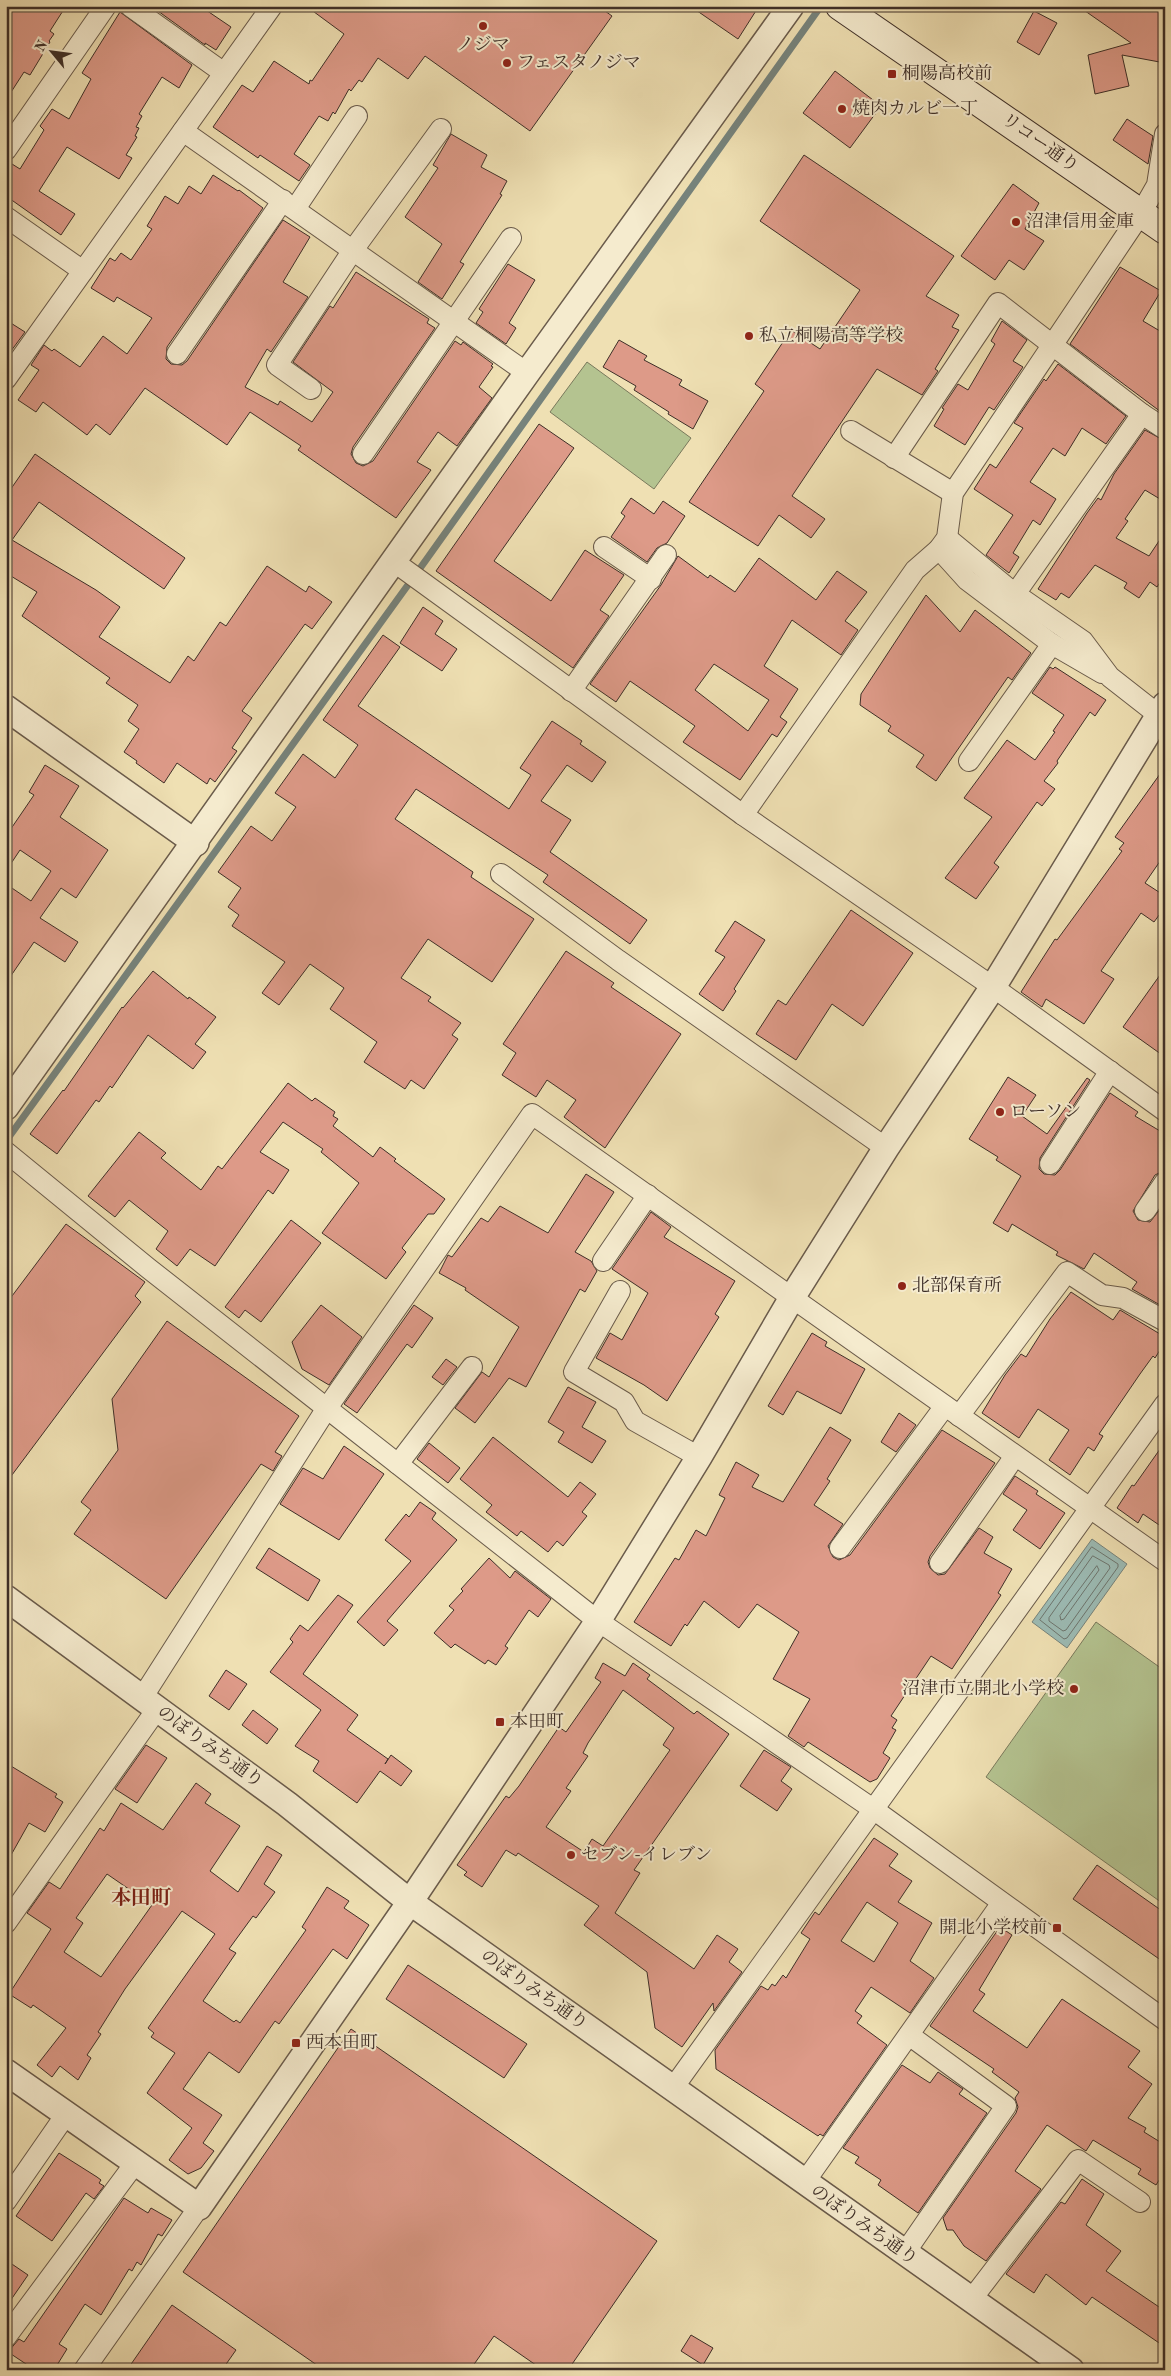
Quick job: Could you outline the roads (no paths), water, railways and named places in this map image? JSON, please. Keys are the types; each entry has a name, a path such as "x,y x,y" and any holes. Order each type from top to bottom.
{"main road":[{"name":"リコー通り","path":"840,6 1165,230"}],"street":[{"path":"6,150 106,6"},
{"path":"130,6 224,73"},
{"path":"6,379 272,6"},
{"path":"6,1107 791,6"},
{"path":"177,354 357,116"},
{"path":"311,389 277,365 353,250 441,129"},
{"path":"183,131 527,374"},
{"path":"743,815 915,570 943,544 953,493 1141,213 1157,185 1165,134"},
{"path":"6,217 83,271"},
{"path":"363,454 511,238"},
{"path":"894,458 998,303 1142,414 1165,429"},
{"path":"1015,594 1142,414"},
{"path":"851,431 953,493"},
{"path":"943,544 1083,641 1110,677"},
{"path":"84,2370 410,1902 598,1622 699,1457 793,1296 886,1148 993,987 1163,714 1110,677 1052,644 967,580 943,544"},
{"path":"604,547 651,579"},
{"path":"571,691 666,555"},
{"path":"393,562 743,815 993,987 1165,1111"},
{"path":"969,761 1052,644"},
{"path":"6,708 196,843"},
{"path":"500,874 618,960 886,1148"},
{"path":"1050,1164 1110,1071"},
{"path":"6,1923 149,1703 327,1408 532,1114 793,1296 1165,1562"},
{"path":"10,1155 148,1268 598,1622 873,1810 1001,1904 1165,2020"},
{"path":"1145,1211 1165,1182"},
{"path":"603,1261 648,1195"},
{"path":"840,1548 1067,1272 1102,1295 1123,1298 1165,1321"},
{"path":"620,1291 574,1372 624,1402 635,1421 699,1457"},
{"path":"398,1464 472,1367"},
{"path":"673,2088 1165,1404"},
{"path":"940,1563 1015,1456"},
{"name":"のぼりみち通り","path":"6,1598 287,1804 410,1902 1070,2370"},
{"path":"804,2183 1001,1904"},
{"path":"904,2254 1006,2106 909,2035"},
{"path":"6,2072 199,2207"},
{"path":"6,2201 67,2113"},
{"path":"972,2300 1078,2160 1140,2202"},
{"path":"6,2337 136,2162"}],"water":[{"path":"1092,1539 1127,1564 1067,1648 1032,1622"}],"waterway":[{"path":"6,1141 426,560 821,6"}],"place":[{"name":"ノジマ","path":"483,26"},
{"name":"フェスタノジマ","path":"507,63"},
{"name":"桐陽高校前","path":"892,74"},
{"name":"焼肉カルビ一丁","path":"842,109"},
{"name":"沼津信用金庫","path":"1016,222"},
{"name":"私立桐陽高等学校","path":"749,336"},
{"name":"ローソン","path":"1000,1112"},
{"name":"北部保育所","path":"902,1286"},
{"name":"沼津市立開北小学校","path":"1074,1689"},
{"name":"本田町","path":"500,1722"},
{"name":"セブン-イレブン","path":"571,1855"},
{"name":"開北小学校前","path":"1057,1928"},
{"name":"西本田町","path":"296,2043"}],"district":[{"name":"本田町","path":"141,1899"}]}
